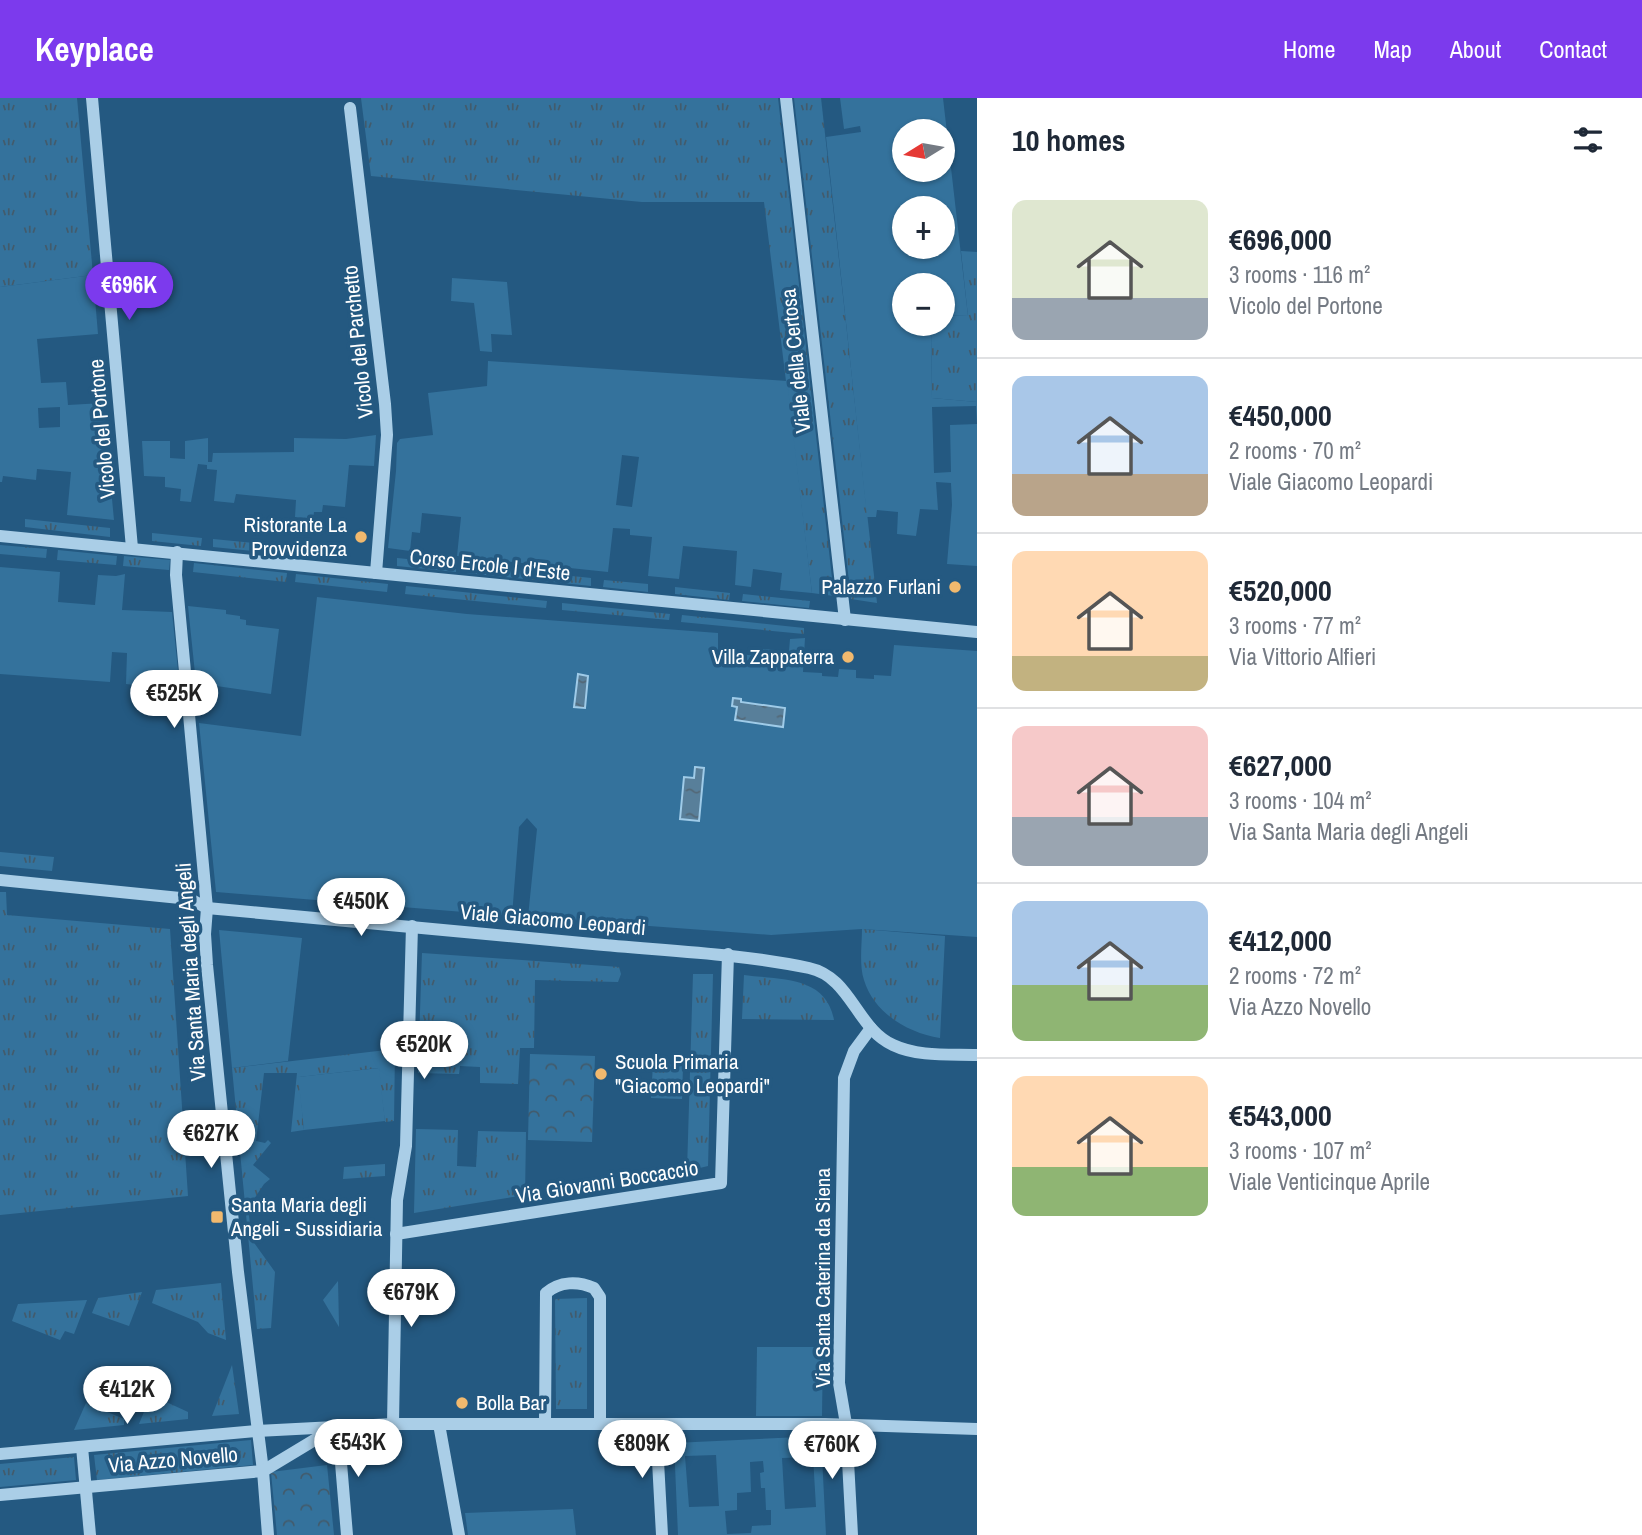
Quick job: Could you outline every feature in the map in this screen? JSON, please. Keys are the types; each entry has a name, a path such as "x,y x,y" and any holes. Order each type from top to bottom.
{"street":[{"name":"Vicolo del Portone","path":"92,98 131,548"},
{"name":"Viale della Certosa","path":"786,98 845,620"},
{"name":"Vicolo del Parchetto","path":"350,108 387,435 376,573"},
{"name":"Corso Ercole I d'Este","path":"0,536 977,632"},
{"name":"Via Santa Maria degli Angeli","path":"177,552 176,575 206,908 207,964 268,1535"},
{"name":"Viale Giacomo Leopardi","path":"0,880 190,899 206,908 728,954 825,973 836,982 871,1028 892,1045 906,1050 977,1055"},
{"path":"393,1424 396,1234 398,1193 406,1146 412,926"},
{"name":"Via Giovanni Boccaccio","path":"396,1234 721,1183 728,954"},
{"name":"Via Santa Caterina da Siena","path":"852,1535 846,1424 839,1383 845,1078 853,1051 871,1028"},
{"path":"545,1423 547,1293 560,1284 578,1283 594,1288 600,1297 600,1423"},
{"path":"656,1423 662,1535"},
{"name":"Via Azzo Novello","path":"0,1454 257,1431 393,1424 846,1424 977,1429"},
{"path":"439,1424 459,1535"},
{"path":"262,1471 338,1427 347,1535"},
{"name":"Via Azzo Novello","path":"82,1447 86,1487"},
{"name":"Via Azzo Novello","path":"0,1495 262,1471"},
{"path":"86,1487 90,1535"}],"green space":[{"path":"0,98 77,98 93,275 0,287"},
{"path":"361,98 778,98 834,596 812,593 764,202 642,202 371,176"},
{"path":"794,98 821,98 877,603 851,599"},
{"path":"840,98 943,98 945,119 892,119 892,182 953,182 954,196 892,196 892,259 955,259 955,203 968,316 955,315 955,273 892,273 892,336 931,336 932,398 977,402 977,424 977,566 947,564 951,483 936,482 938,510 920,509 916,536 897,534 898,512 877,510 876,517 867,517 826,137 861,132 860,126 844,129","holes":["976,406 977,424 950,425 951,472 934,473 932,407"]},
{"path":"961,251 977,252 977,402 932,398 931,336 955,336 955,315 968,316"},
{"path":"93,275 98,334 37,339 41,383 66,382 68,405 103,403 114,520 67,515 71,472 37,469 36,480 3,476 0,482 0,287","holes":["60,407 60,427 39,428 38,408"]},
{"path":"452,278 507,282 512,335 491,334 492,352 480,351 474,303 451,301"},
{"path":"488,361 787,381 812,593 780,590 782,573 753,569 751,587 735,585 737,551 683,546 679,579 648,576 652,537 630,535 630,529 613,528 608,572 457,556 461,517 422,513 420,533 412,532 410,551 388,548 397,443 400,439 433,435 428,393 487,386","holes":["622,455 639,457 632,507 616,505"]},
{"path":"376,435 374,466 349,465 345,507 323,505 322,512 314,512 313,519 295,517 296,500 236,494 234,503 214,501 217,470 207,469 207,465 198,464 191,502 180,501 181,489 165,487 165,477 144,476 142,441 170,441 170,458 185,459 185,441 208,438 208,462 212,462 213,453 294,452 294,438 346,439"},
{"path":"25,519 110,528 110,537 25,527"},
{"path":"152,533 202,538 201,546 152,541"},
{"path":"213,539 254,543 253,551 213,547"},
{"path":"264,544 309,549 308,557 262,552"},
{"path":"0,545 47,549 46,558 0,554"},
{"path":"58,550 117,556 116,565 57,560"},
{"path":"124,556 170,560 169,570 123,566"},
{"path":"397,558 456,564 456,572 397,566"},
{"path":"194,563 287,573 286,582 193,572"},
{"path":"467,565 591,578 591,586 466,573"},
{"path":"0,567 60,572 58,602 95,605 98,575 125,574 122,610 172,612 180,690 126,684 127,653 112,652 110,682 0,674"},
{"path":"296,574 388,584 387,592 295,582"},
{"path":"604,580 648,584 648,592 603,587"},
{"path":"406,586 547,601 546,608 405,594"},
{"path":"675,587 730,593 729,600 675,594"},
{"path":"743,594 810,601 809,608 742,601"},
{"path":"317,597 467,614 718,633 718,653 749,655 750,648 789,651 790,639 805,638 803,672 822,673 822,676 838,677 839,669 856,670 856,678 891,676 894,645 977,651 977,937 862,929 771,935 528,917 537,829 527,818 519,827 512,916 216,892 199,723 301,736"},
{"path":"562,603 670,614 669,620 562,610"},
{"path":"188,606 226,610 226,614 240,616 240,619 246,620 246,625 279,629 271,694 196,683"},
{"path":"682,615 804,628 804,634 681,622"},
{"path":"0,852 54,857 52,871 0,866"},
{"path":"0,892 6,892 7,915 170,929 188,1196 0,1215"},
{"path":"862,929 945,936 940,1038 916,1031 894,1020 876,1002 862,974"},
{"path":"219,930 302,938 288,1061 232,1068"},
{"path":"422,953 619,967 621,974 618,982 535,980 534,1048 520,1048 518,1084 480,1083 480,1067 460,1066 459,1074 418,1073"},
{"path":"693,974 713,974 708,1166 687,1171"},
{"path":"744,975 800,982 812,987 829,1005 834,1020 742,1019"},
{"path":"395,1049 394,1121 385,1122 378,1068 299,1077 304,1130 291,1132 297,1073 264,1073 256,1141 265,1143 268,1140 271,1143 253,1165 270,1179 248,1208 252,1240 275,1272 271,1328 257,1329 232,1068"},
{"path":"530,1054 595,1056 592,1142 528,1140"},
{"path":"653,1064 683,1065 682,1099 651,1098"},
{"path":"379,1068 385,1121 304,1130 298,1077"},
{"path":"416,1129 458,1130 457,1166 476,1167 478,1131 526,1132 525,1195 414,1213"},
{"path":"385,1164 385,1176 343,1179 344,1167"},
{"path":"338,1281 339,1327 323,1300"},
{"path":"221,1283 226,1340 208,1333 198,1322 152,1303 156,1290"},
{"path":"142,1292 129,1326 92,1313 98,1298"},
{"path":"587,1298 587,1409 556,1409 555,1299"},
{"path":"87,1300 74,1334 65,1331 60,1340 12,1321 18,1304"},
{"path":"757,1347 823,1347 822,1416 756,1416"},
{"path":"232,1365 239,1414 212,1416"},
{"path":"151,1395 188,1412 188,1419 139,1424"},
{"path":"86,1403 124,1419 124,1425 74,1430"},
{"path":"821,1436 826,1535 678,1535 674,1443","holes":["716,1455 719,1506 689,1507 685,1456","813,1457 816,1507 785,1509 782,1458","763,1461 764,1472 760,1473 761,1488 765,1488 766,1510 771,1510 771,1525 752,1526 751,1533 727,1534 725,1511 737,1510 737,1493 751,1492 750,1462"]},
{"path":"251,1440 253,1465 97,1480 94,1455"},
{"path":"74,1457 76,1480 0,1487 0,1464"},
{"path":"327,1465 334,1535 277,1535 271,1472"},
{"path":"573,1509 576,1535 468,1535 465,1513"}],"water":[{"path":"578,674 588,676 585,708 574,707"},
{"path":"733,698 741,699 741,702 785,708 783,727 735,720 737,707 732,706"},
{"path":"695,767 704,768 699,821 680,819 684,777 694,778"}],"place":[{"name":"Ristorante La Provvidenza","path":"361,537"},
{"name":"Palazzo Furlani","path":"955,587"},
{"name":"Villa Zappaterra","path":"848,657"},
{"name":"Scuola Primaria \"Giacomo Leopardi\"","path":"601,1074"},
{"name":"Santa Maria degli Angeli - Sussidiaria","path":"217,1217"},
{"name":"Bolla Bar","path":"462,1403"}]}
